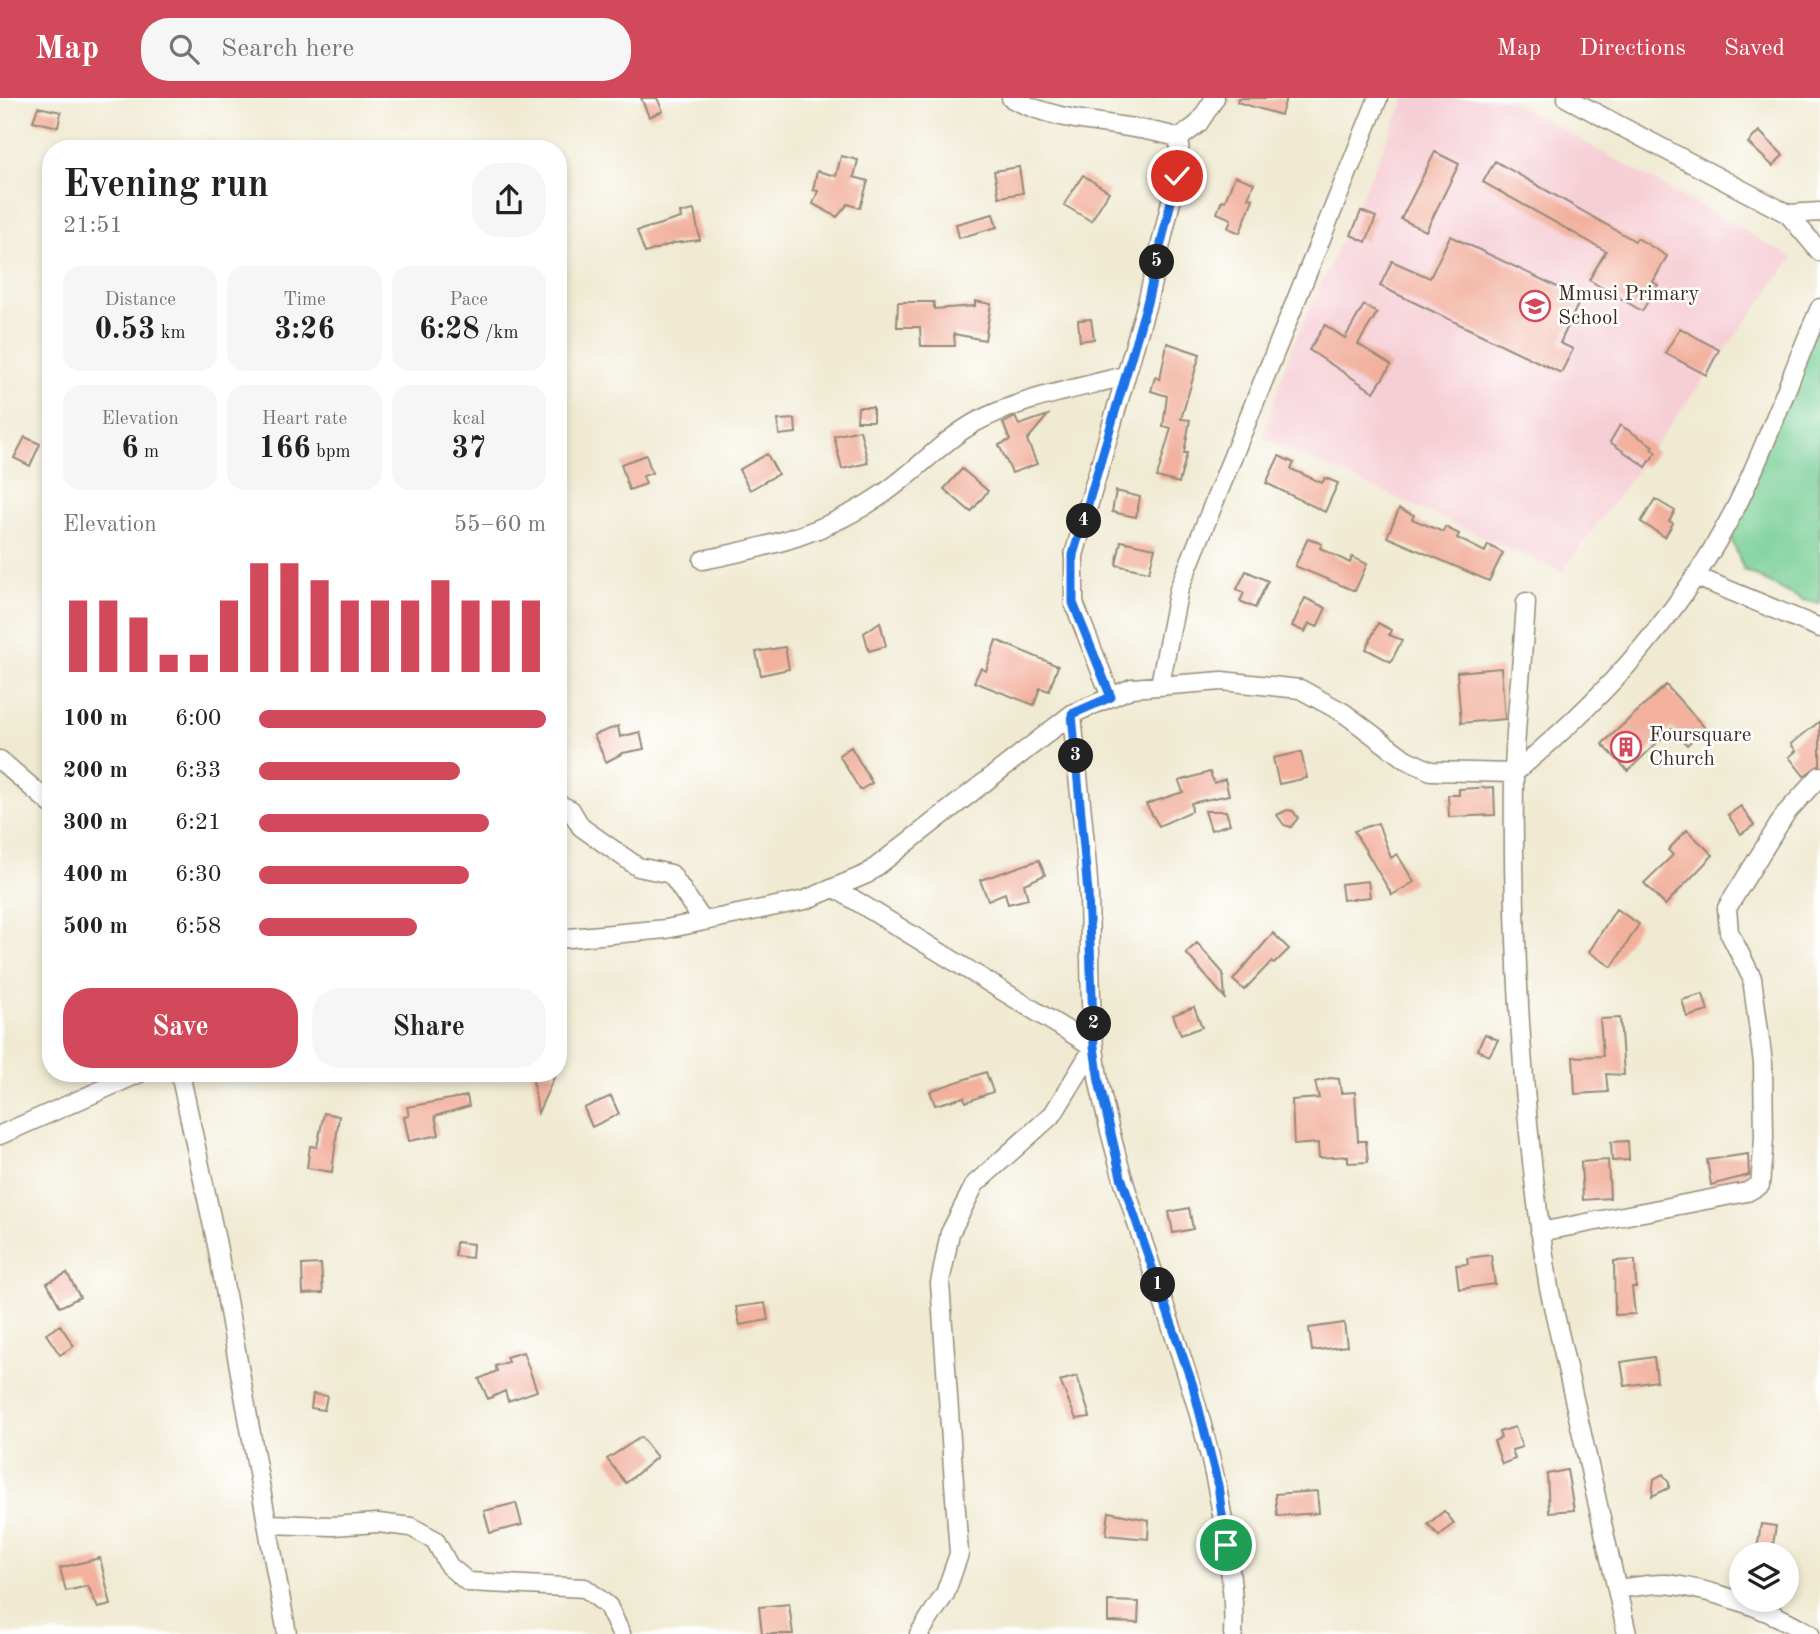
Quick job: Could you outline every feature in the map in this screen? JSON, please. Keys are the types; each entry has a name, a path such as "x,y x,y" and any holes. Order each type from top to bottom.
{"street":[{"path":"1011,98 1026,106 1059,115 1180,138"},
{"path":"1111,697 1073,603 1073,555 1170,212 1180,138 1198,124 1215,98"},
{"path":"1160,684 1179,589 1378,98"},
{"path":"1567,98 1788,214 1820,252"},
{"path":"1788,214 1820,212"},
{"path":"567,938 666,929 805,901 867,874 1072,714 1132,688 1222,681 1300,689 1344,713 1405,759 1431,771 1514,773 1573,724 1613,684 1674,611 1697,577 1738,503 1820,308"},
{"path":"704,560 784,543 834,525 884,494 955,435 978,421 1025,403 1124,376"},
{"path":"1697,577 1820,628"},
{"path":"1526,602 1514,773 1516,977 1540,1232 1549,1288 1627,1634"},
{"path":"1072,714 1088,893 1094,1047 1121,1177 1193,1386 1218,1485 1235,1605 1233,1634"},
{"path":"0,760 42,796"},
{"path":"1540,1232 1747,1192 1760,1185 1764,1139 1763,1063 1752,978 1729,932 1727,908 1786,813 1820,776"},
{"path":"567,808 571,810 581,828 638,867 671,874 703,921"},
{"path":"835,888 1094,1047"},
{"path":"919,1634 945,1594 958,1554 940,1283 950,1233 975,1184 1053,1114 1094,1047"},
{"path":"0,1135 120,1082"},
{"path":"182,1082 220,1258 288,1634"},
{"path":"268,1524 332,1526 378,1523 411,1527 435,1540 449,1566 468,1582 584,1588 608,1606 621,1634"},
{"path":"1619,1589 1664,1584 1698,1590 1744,1604 1804,1633"}],"shaded area":[{"name":"Mmusi Primary School","path":"1406,98 1505,98 1793,258 1562,572 1262,438 1289,354"}],"green space":[{"path":"1820,318 1820,604 1803,600 1744,570 1726,525"}],"building":[{"path":"641,98 657,98 663,111 649,117"},
{"path":"1238,98 1286,98 1281,115 1237,102"},
{"path":"38,107 61,112 58,127 33,121"},
{"path":"1759,131 1783,155 1773,166 1748,143"},
{"path":"1435,152 1459,164 1426,231 1401,219"},
{"path":"841,156 858,160 854,177 868,181 860,208 848,204 837,217 813,204 818,191 813,190 817,171 836,176"},
{"path":"1495,161 1635,241 1637,238 1667,256 1653,282 1658,285 1642,311 1589,280 1606,251 1483,182"},
{"path":"1019,167 1023,193 999,197 994,171"},
{"path":"1083,175 1109,192 1091,221 1064,205"},
{"path":"1235,176 1254,183 1248,198 1253,199 1240,233 1228,228 1231,219 1217,213"},
{"path":"694,210 700,240 674,243 645,253 637,231 681,218 680,213"},
{"path":"1361,211 1376,217 1366,242 1351,235"},
{"path":"993,214 997,227 959,238 956,224"},
{"path":"1450,236 1581,298 1560,343 1573,349 1561,373 1380,286 1392,261 1430,278"},
{"path":"975,301 991,304 985,340 954,334 955,346 921,346 920,327 897,327 898,302 934,302 934,309 975,306"},
{"path":"1364,305 1377,313 1358,344 1391,365 1374,392 1309,350 1325,325 1345,338"},
{"path":"1091,319 1094,339 1080,341 1078,320"},
{"path":"1680,328 1719,350 1706,375 1665,353"},
{"path":"1167,343 1200,354 1181,419 1190,420 1184,453 1187,453 1179,483 1157,477 1171,428 1163,426 1167,396 1151,391 1155,377 1160,379"},
{"path":"858,407 873,407 873,421 857,421"},
{"path":"1048,415 1027,440 1037,464 1012,473 999,445 1010,440 1003,423 1015,417 1019,425"},
{"path":"795,419 796,433 779,435 778,420"},
{"path":"1620,425 1653,446 1651,449 1656,452 1646,467 1610,442"},
{"path":"860,430 868,463 842,469 834,436"},
{"path":"25,437 40,444 30,466 14,458"},
{"path":"767,454 778,474 750,490 739,470"},
{"path":"646,455 652,473 643,476 646,484 629,490 621,464"},
{"path":"1279,456 1294,463 1291,469 1322,483 1325,478 1338,483 1325,512 1266,483"},
{"path":"962,469 988,491 971,512 944,489"},
{"path":"1116,491 1140,497 1136,517 1112,512"},
{"path":"1655,499 1675,511 1669,521 1673,523 1665,537 1641,522"},
{"path":"1399,509 1414,515 1412,519 1443,532 1445,527 1459,534 1457,538 1485,552 1488,545 1503,553 1489,581 1387,537"},
{"path":"1308,538 1322,544 1320,548 1350,563 1352,557 1367,564 1355,591 1295,566"},
{"path":"1121,541 1155,548 1149,572 1116,565"},
{"path":"1246,571 1268,581 1255,608 1240,601 1244,593 1237,589"},
{"path":"1305,598 1326,608 1317,627 1309,623 1305,632 1292,626"},
{"path":"880,622 886,646 869,651 864,633"},
{"path":"1378,623 1391,630 1389,635 1402,640 1391,662 1366,649"},
{"path":"996,640 1058,666 1049,691 1040,688 1034,705 974,682 981,668 986,671"},
{"path":"785,647 789,669 761,675 756,652"},
{"path":"1501,668 1505,719 1461,723 1457,672"},
{"path":"1666,685 1705,728 1687,745 1672,728 1628,771 1602,744"},
{"path":"1820,721 1820,765 1804,776 1789,757 1796,751 1791,744"},
{"path":"618,726 620,737 640,732 644,749 623,753 606,762 594,735"},
{"path":"851,747 872,783 860,790 839,755"},
{"path":"1301,752 1307,778 1279,784 1273,758"},
{"path":"1210,772 1214,783 1225,779 1229,795 1191,803 1192,811 1159,826 1146,804 1183,792 1179,781"},
{"path":"1494,787 1495,815 1449,817 1448,795 1459,795 1459,789"},
{"path":"1741,806 1754,825 1741,834 1728,815"},
{"path":"1287,810 1293,811 1298,818 1291,827 1284,825 1277,815"},
{"path":"1205,811 1226,811 1230,824 1211,830"},
{"path":"1378,823 1391,858 1397,854 1414,882 1392,895 1354,831"},
{"path":"1687,830 1713,855 1665,905 1644,883 1673,855 1668,850"},
{"path":"1039,860 1045,875 1024,884 1028,899 1008,904 1005,893 988,900 980,880"},
{"path":"1368,881 1370,897 1343,900 1341,884"},
{"path":"1616,909 1639,924 1612,967 1589,952"},
{"path":"1273,933 1289,949 1274,964 1271,962 1244,990 1233,980"},
{"path":"1197,943 1223,973 1225,998 1186,953"},
{"path":"1703,994 1708,1011 1687,1017 1682,1000"},
{"path":"1194,1007 1202,1027 1181,1035 1173,1015"},
{"path":"1620,1018 1624,1075 1606,1074 1608,1092 1575,1094 1573,1057 1603,1056 1600,1019"},
{"path":"1485,1034 1498,1040 1489,1056 1477,1050"},
{"path":"986,1072 993,1092 966,1102 964,1097 935,1105 930,1091"},
{"path":"1330,1078 1339,1079 1341,1093 1355,1092 1358,1141 1366,1141 1368,1162 1348,1163 1348,1156 1319,1158 1318,1143 1294,1145 1292,1100 1319,1098 1315,1082"},
{"path":"533,1082 552,1082 538,1113"},
{"path":"467,1096 469,1106 435,1116 439,1135 409,1141 404,1117 409,1116 407,1107"},
{"path":"611,1096 619,1114 592,1127 584,1108"},
{"path":"324,1113 339,1116 332,1172 307,1168 310,1146 317,1147"},
{"path":"1628,1141 1629,1160 1612,1161 1611,1142"},
{"path":"1748,1154 1749,1175 1711,1185 1707,1160"},
{"path":"1608,1160 1610,1198 1583,1200 1581,1162"},
{"path":"1189,1208 1193,1229 1173,1233 1169,1212"},
{"path":"456,1242 473,1244 472,1258 455,1256"},
{"path":"1491,1255 1495,1284 1459,1289 1456,1265 1468,1264 1467,1258"},
{"path":"1635,1260 1636,1287 1632,1287 1635,1314 1615,1315 1614,1261"},
{"path":"321,1264 323,1293 303,1294 302,1265"},
{"path":"67,1273 80,1297 60,1307 47,1283"},
{"path":"765,1303 768,1320 740,1325 736,1307"},
{"path":"1344,1323 1347,1346 1312,1351 1309,1328"},
{"path":"60,1325 74,1346 60,1355 46,1334"},
{"path":"523,1352 537,1391 508,1401 505,1391 488,1399 479,1379 497,1371 495,1366 508,1362 506,1357"},
{"path":"1654,1357 1657,1381 1625,1386 1621,1362"},
{"path":"1077,1376 1090,1417 1076,1419 1060,1381"},
{"path":"313,1394 327,1396 324,1410 311,1408"},
{"path":"1515,1427 1522,1447 1512,1450 1515,1459 1502,1464 1494,1441 1501,1438 1499,1432"},
{"path":"641,1437 657,1457 626,1483 607,1459"},
{"path":"1567,1470 1574,1510 1549,1512 1547,1474"},
{"path":"1663,1474 1669,1488 1652,1496 1654,1479"},
{"path":"1317,1491 1319,1513 1277,1516 1275,1494"},
{"path":"516,1503 522,1525 490,1533 484,1511"},
{"path":"1444,1511 1454,1523 1439,1536 1428,1524"},
{"path":"1109,1512 1149,1520 1148,1539 1106,1535"},
{"path":"1761,1524 1776,1526 1773,1542 1758,1542"},
{"path":"100,1558 111,1605 98,1608 88,1586 66,1591 60,1568"},
{"path":"1108,1601 1139,1602 1138,1623 1108,1622"},
{"path":"789,1604 793,1634 762,1634 759,1607"}],"place":[{"name":"Mmusi Primary School","path":"1535,306"},
{"name":"Foursquare Church","path":"1626,747"}],"route":[{"path":"1177,176 1147,303 1073,555 1073,603 1111,697 1072,714 1088,893 1094,1047 1099,1081 1121,1177 1193,1386 1218,1485 1226,1545"}]}
